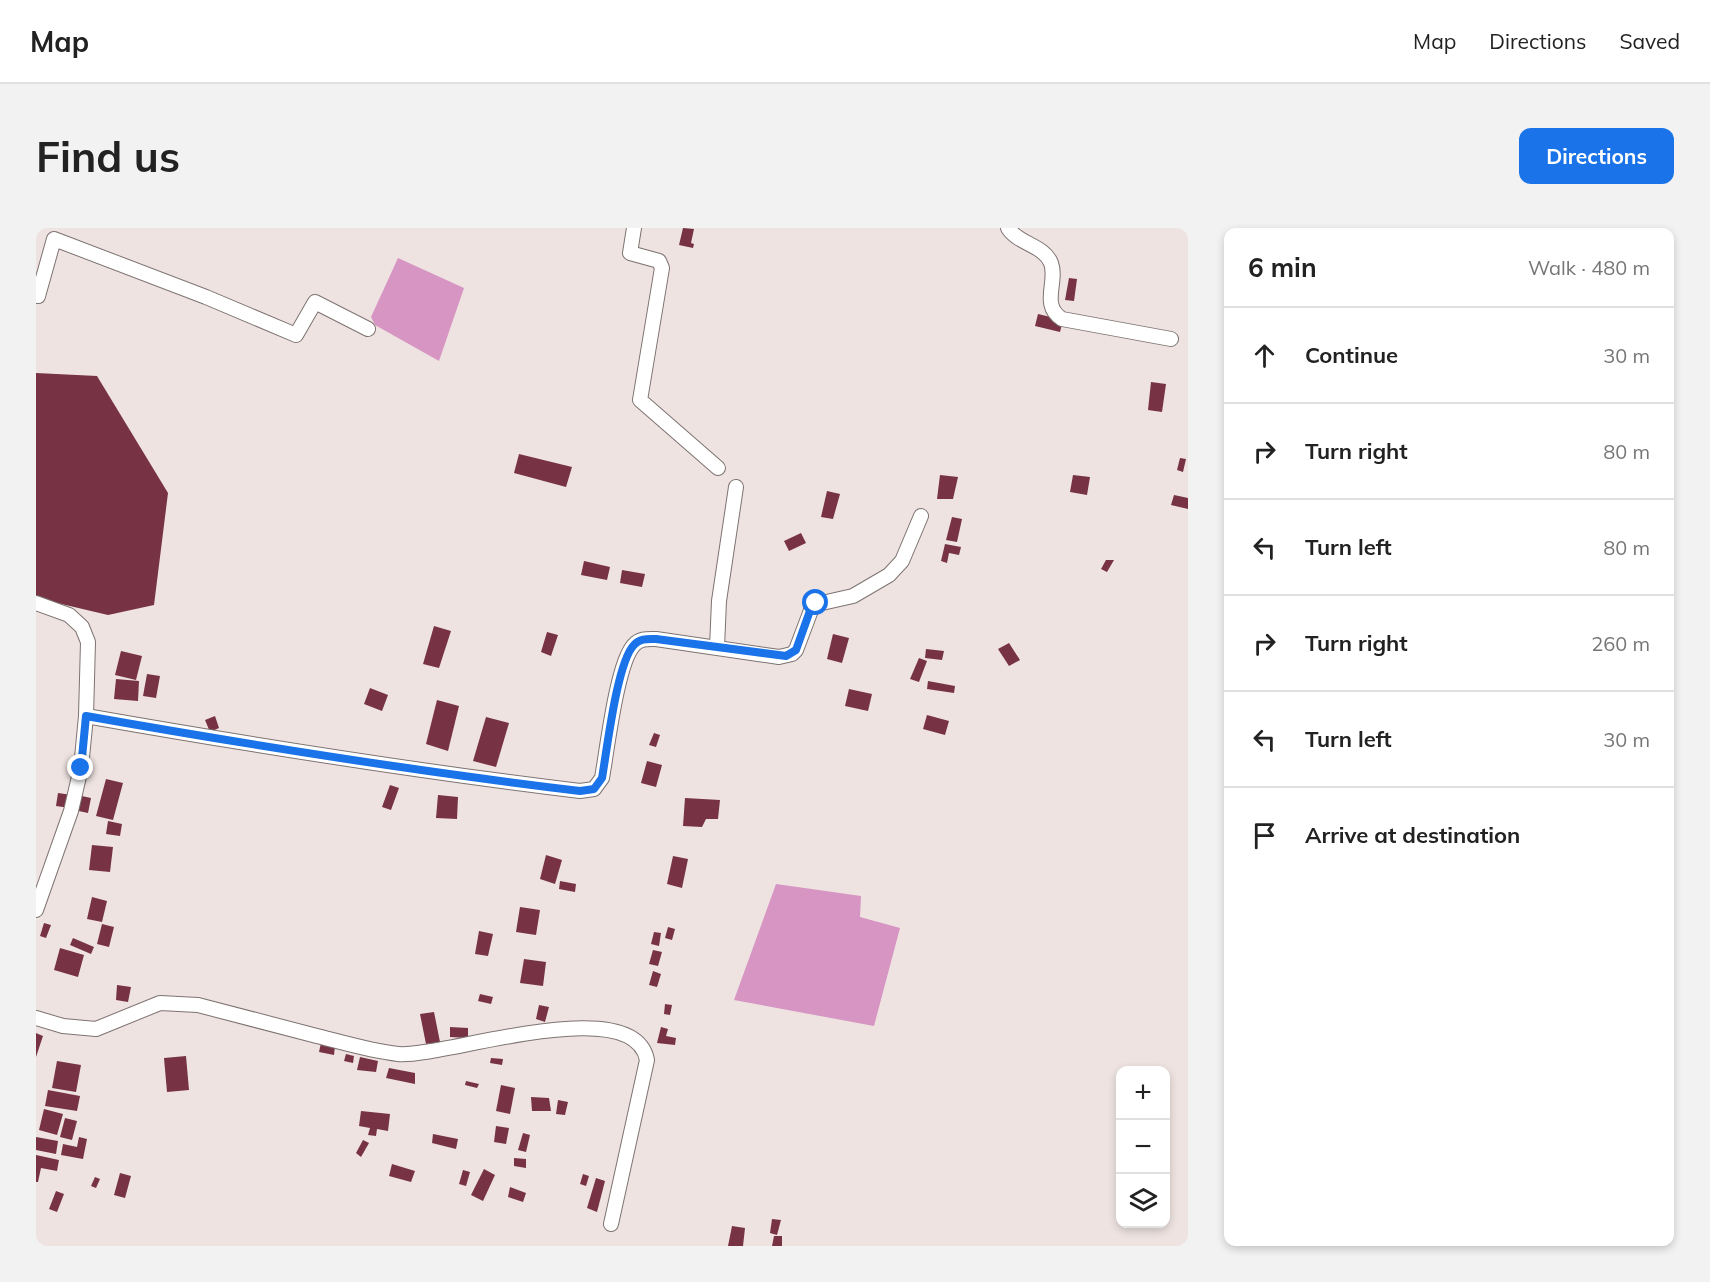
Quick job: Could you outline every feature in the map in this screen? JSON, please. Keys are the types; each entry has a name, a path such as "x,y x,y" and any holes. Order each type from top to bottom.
{"street":[{"path":"634,228 630,253 659,261 662,268 640,400 718,468"},
{"path":"1008,228 1012,234 1048,258 1052,268 1050,305 1056,315 1062,319 1171,339"},
{"path":"36,296 38,296 54,239 206,297 296,335 315,302 368,329"},
{"path":"717,647 719,601 736,487"},
{"path":"86,716 285,751 460,777 580,791 594,789 602,778 619,685 632,647 644,639 779,657 792,654 796,650 813,605 852,596 889,575 902,561 921,516"},
{"path":"36,603 69,615 82,627 88,642 86,716 81,768 71,811 36,910"},
{"path":"36,1018 63,1026 96,1029 160,1003 175,1002 198,1005 377,1050 415,1055 527,1032 598,1029 619,1033 641,1045 647,1060 611,1224"}],"shaded area":[{"path":"398,258 464,288 439,361 375,325 371,317"},
{"path":"776,884 861,896 860,917 900,928 874,1026 734,1000"}],"building":[{"path":"683,228 694,229 691,243 694,244 693,248 679,245"},
{"path":"1069,278 1077,279 1074,301 1065,300"},
{"path":"1038,314 1063,320 1060,332 1035,326"},
{"path":"36,373 97,376 168,493 154,605 108,615 36,598"},
{"path":"1151,382 1166,384 1162,412 1148,410"},
{"path":"519,454 572,467 566,487 514,473"},
{"path":"1180,458 1186,459 1183,472 1177,470"},
{"path":"940,475 958,477 953,499 937,499"},
{"path":"1073,475 1090,477 1087,495 1070,492"},
{"path":"827,491 840,494 833,519 821,517"},
{"path":"1174,495 1188,498 1188,509 1171,505"},
{"path":"952,517 962,519 957,542 946,540"},
{"path":"801,533 806,543 789,551 784,541"},
{"path":"945,544 961,547 959,555 949,553 947,563 941,561"},
{"path":"1106,560 1114,560 1107,572 1101,569"},
{"path":"584,561 610,567 607,580 581,575"},
{"path":"622,570 645,574 642,587 620,583"},
{"path":"434,626 451,631 439,668 423,664"},
{"path":"547,632 558,635 551,656 541,652"},
{"path":"833,634 849,638 842,663 827,659"},
{"path":"1009,643 1020,660 1009,666 998,649"},
{"path":"926,649 944,651 942,660 925,658"},
{"path":"121,651 142,656 136,680 115,675"},
{"path":"919,658 927,661 919,682 910,679"},
{"path":"147,674 160,676 156,698 143,696"},
{"path":"116,679 139,681 138,701 114,699"},
{"path":"928,681 955,686 954,693 927,689"},
{"path":"370,688 388,695 382,711 364,704"},
{"path":"849,689 872,694 868,711 845,706"},
{"path":"437,700 459,706 448,751 426,744"},
{"path":"927,715 949,721 945,735 923,729"},
{"path":"215,716 219,728 210,732 205,720"},
{"path":"486,717 509,723 496,767 473,761"},
{"path":"654,733 660,735 656,747 649,745"},
{"path":"647,761 662,765 656,787 641,783"},
{"path":"106,779 123,783 113,820 96,816"},
{"path":"390,785 399,788 391,810 382,807"},
{"path":"58,793 72,795 70,808 56,806"},
{"path":"77,795 91,798 88,813 74,810"},
{"path":"438,795 458,797 457,819 436,818"},
{"path":"685,798 720,800 718,819 706,819 702,827 683,826"},
{"path":"108,821 122,824 120,836 106,834"},
{"path":"92,845 113,847 110,872 89,870"},
{"path":"546,855 562,860 555,884 540,879"},
{"path":"673,856 688,859 682,888 667,884"},
{"path":"560,881 576,884 575,892 559,889"},
{"path":"92,897 107,901 102,922 87,919"},
{"path":"520,907 540,910 536,935 516,932"},
{"path":"44,923 51,925 46,938 40,936"},
{"path":"102,924 114,927 109,947 97,944"},
{"path":"668,927 675,929 672,940 665,938"},
{"path":"479,931 493,934 488,956 475,954"},
{"path":"654,932 661,933 659,946 651,944"},
{"path":"73,938 94,947 91,954 70,945"},
{"path":"60,948 84,955 78,977 54,970"},
{"path":"653,950 662,952 658,966 649,964"},
{"path":"524,959 546,962 543,986 520,983"},
{"path":"653,971 661,974 657,987 649,985"},
{"path":"117,985 131,987 128,1002 116,1000"},
{"path":"480,994 493,997 491,1004 478,1001"},
{"path":"665,1004 672,1005 670,1015 664,1014"},
{"path":"539,1005 549,1007 545,1022 536,1019"},
{"path":"434,1012 440,1042 426,1044 420,1014"},
{"path":"450,1027 468,1028 468,1038 450,1037"},
{"path":"661,1027 668,1029 666,1036 676,1038 675,1045 657,1043"},
{"path":"36,1033 43,1036 36,1057"},
{"path":"321,1043 335,1046 334,1055 319,1052"},
{"path":"346,1054 354,1056 353,1063 344,1061"},
{"path":"186,1056 189,1090 167,1092 164,1058"},
{"path":"360,1057 378,1061 376,1072 357,1070"},
{"path":"491,1058 503,1059 502,1065 490,1063"},
{"path":"57,1061 81,1065 76,1092 52,1088"},
{"path":"389,1068 415,1073 415,1084 386,1078"},
{"path":"466,1081 479,1084 477,1088 465,1085"},
{"path":"501,1085 515,1088 510,1114 496,1111"},
{"path":"48,1090 80,1096 77,1111 45,1106"},
{"path":"531,1097 549,1098 551,1111 532,1111"},
{"path":"558,1100 568,1102 565,1115 556,1114"},
{"path":"44,1109 63,1114 57,1135 39,1130"},
{"path":"361,1111 390,1114 388,1131 377,1129 376,1136 368,1135 370,1128 359,1126"},
{"path":"65,1118 77,1121 72,1140 60,1137"},
{"path":"496,1126 509,1128 506,1144 494,1142"},
{"path":"523,1133 530,1135 526,1152 518,1150"},
{"path":"433,1134 458,1139 456,1149 432,1143"},
{"path":"36,1137 58,1141 56,1154 36,1150"},
{"path":"79,1137 87,1139 83,1159 61,1155 63,1144 77,1147"},
{"path":"363,1140 369,1143 361,1157 356,1153"},
{"path":"36,1155 59,1160 57,1171 41,1168 38,1182 36,1182"},
{"path":"514,1158 526,1159 526,1168 514,1166"},
{"path":"392,1164 415,1171 411,1182 389,1176"},
{"path":"484,1169 495,1175 483,1201 471,1195"},
{"path":"463,1170 470,1172 466,1186 459,1184"},
{"path":"120,1173 131,1176 125,1198 114,1195"},
{"path":"583,1174 589,1176 586,1186 580,1184"},
{"path":"95,1177 100,1179 96,1188 91,1186"},
{"path":"596,1178 605,1181 597,1212 587,1208"},
{"path":"510,1187 526,1193 523,1202 508,1197"},
{"path":"56,1191 64,1194 57,1212 49,1209"},
{"path":"772,1219 781,1220 777,1235 770,1233"},
{"path":"732,1226 745,1228 743,1246 728,1246"},
{"path":"774,1236 782,1236 782,1246 772,1246"}],"route":[{"path":"81,768 86,716 275,749 460,777 580,791 594,789 602,778 623,670 632,647 637,642 644,639 656,639 769,656 786,656 796,650 811,608 816,603"}]}
